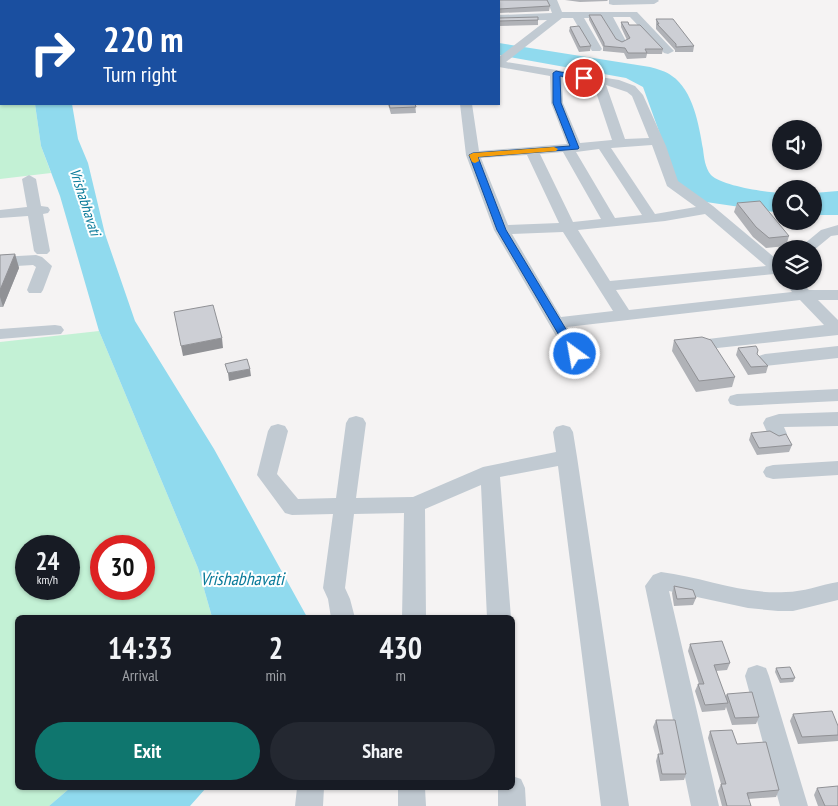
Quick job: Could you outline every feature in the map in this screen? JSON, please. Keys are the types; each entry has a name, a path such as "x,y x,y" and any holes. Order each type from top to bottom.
{"street":[{"path":"599,2 654,1"},
{"path":"500,62 526,39 555,7"},
{"path":"500,18 555,7 577,15 634,14 668,51"},
{"path":"606,14 622,43"},
{"path":"577,15 596,49"},
{"path":"500,63 619,84 631,89 637,95 672,183 772,259"},
{"path":"556,73 557,103 571,148 611,223"},
{"path":"598,80 620,144"},
{"path":"466,105 473,155 502,230 575,354"},
{"path":"473,155 656,142"},
{"path":"603,146 651,218"},
{"path":"532,151 568,227 624,315"},
{"path":"29,179 39,210 42,251"},
{"path":"502,230 611,223 708,209"},
{"path":"0,214 39,210"},
{"path":"817,240 826,233 838,230"},
{"path":"0,262 36,260 42,263 44,266 35,290"},
{"path":"605,286 772,264"},
{"path":"800,290 837,329"},
{"path":"556,323 805,295 838,295"},
{"path":"708,344 837,329"},
{"path":"0,334 55,330"},
{"path":"765,360 838,352"},
{"path":"737,400 838,395"},
{"path":"777,434 773,422 838,419"},
{"path":"342,615 339,598 334,588 356,424"},
{"path":"278,431 267,475 292,507 415,505 490,472 566,457"},
{"path":"563,432 615,806"},
{"path":"773,472 838,468"},
{"path":"490,472 499,615"},
{"path":"414,615 415,505"},
{"path":"705,806 656,586 661,581 685,583 735,597 778,602 797,601 838,591"},
{"path":"757,676 794,806"},
{"path":"309,806 311,790"},
{"path":"412,790 412,806"},
{"path":"511,790 512,806"}],"green space":[{"path":"0,105 35,105 41,146 51,173 0,179"},
{"path":"99,331 198,568 211,615 15,615 15,790 68,790 49,806 0,806 0,342"}],"water":[{"path":"500,43 650,67 670,74 679,82 690,99 697,119 705,162 711,175 734,185 772,192 772,212 706,202 678,184 643,87 626,78 500,55"},
{"name":"Vrishabhavati","path":"35,105 72,105 78,139 88,163 105,234 135,321 214,449 306,615 211,615 198,568 99,331 60,196 41,146"},
{"path":"838,191 838,215 822,215 822,192"},
{"path":"68,790 204,790 190,806 49,806"}],"building":[{"path":"500,0 547,0 550,6 500,9"},
{"path":"589,15 601,15 616,39 622,42 630,38 621,22 628,22 629,25 640,25 663,49 645,49 647,53 628,53 625,48 604,46"},
{"path":"538,17 538,20 500,21 500,18"},
{"path":"656,19 673,19 694,46 676,47 676,44 657,24 659,24"},
{"path":"579,26 591,46 580,47 570,27"},
{"path":"389,105 415,105 416,107 390,108"},
{"path":"760,201 772,215 772,230 784,230 789,236 769,238 756,227 737,203"},
{"path":"15,254 0,290 0,255"},
{"path":"213,305 222,338 181,346 174,312"},
{"path":"702,337 711,340 735,377 699,381 674,340"},
{"path":"756,346 757,354 768,366 751,367 738,348"},
{"path":"247,359 250,369 228,373 225,364"},
{"path":"770,431 779,436 786,434 792,445 759,448 751,433"},
{"path":"674,586 693,590 696,598 677,599"},
{"path":"722,641 730,663 714,665 728,703 705,705 698,684 704,684 690,644"},
{"path":"790,667 795,678 781,679 776,668"},
{"path":"752,692 759,717 735,718 727,694"},
{"path":"832,711 838,726 838,735 802,737 793,714"},
{"path":"656,720 675,720 686,774 662,774 658,754 663,754"},
{"path":"732,730 737,744 766,742 779,790 747,793 751,806 727,806 721,784 726,784 710,731"},
{"path":"838,786 838,806 825,806 817,788"}],"slow traffic":[{"path":"475,161 473,155 554,149"}],"route":[{"path":"575,354 502,230 473,155 575,148 557,103 556,73 584,78"}]}
